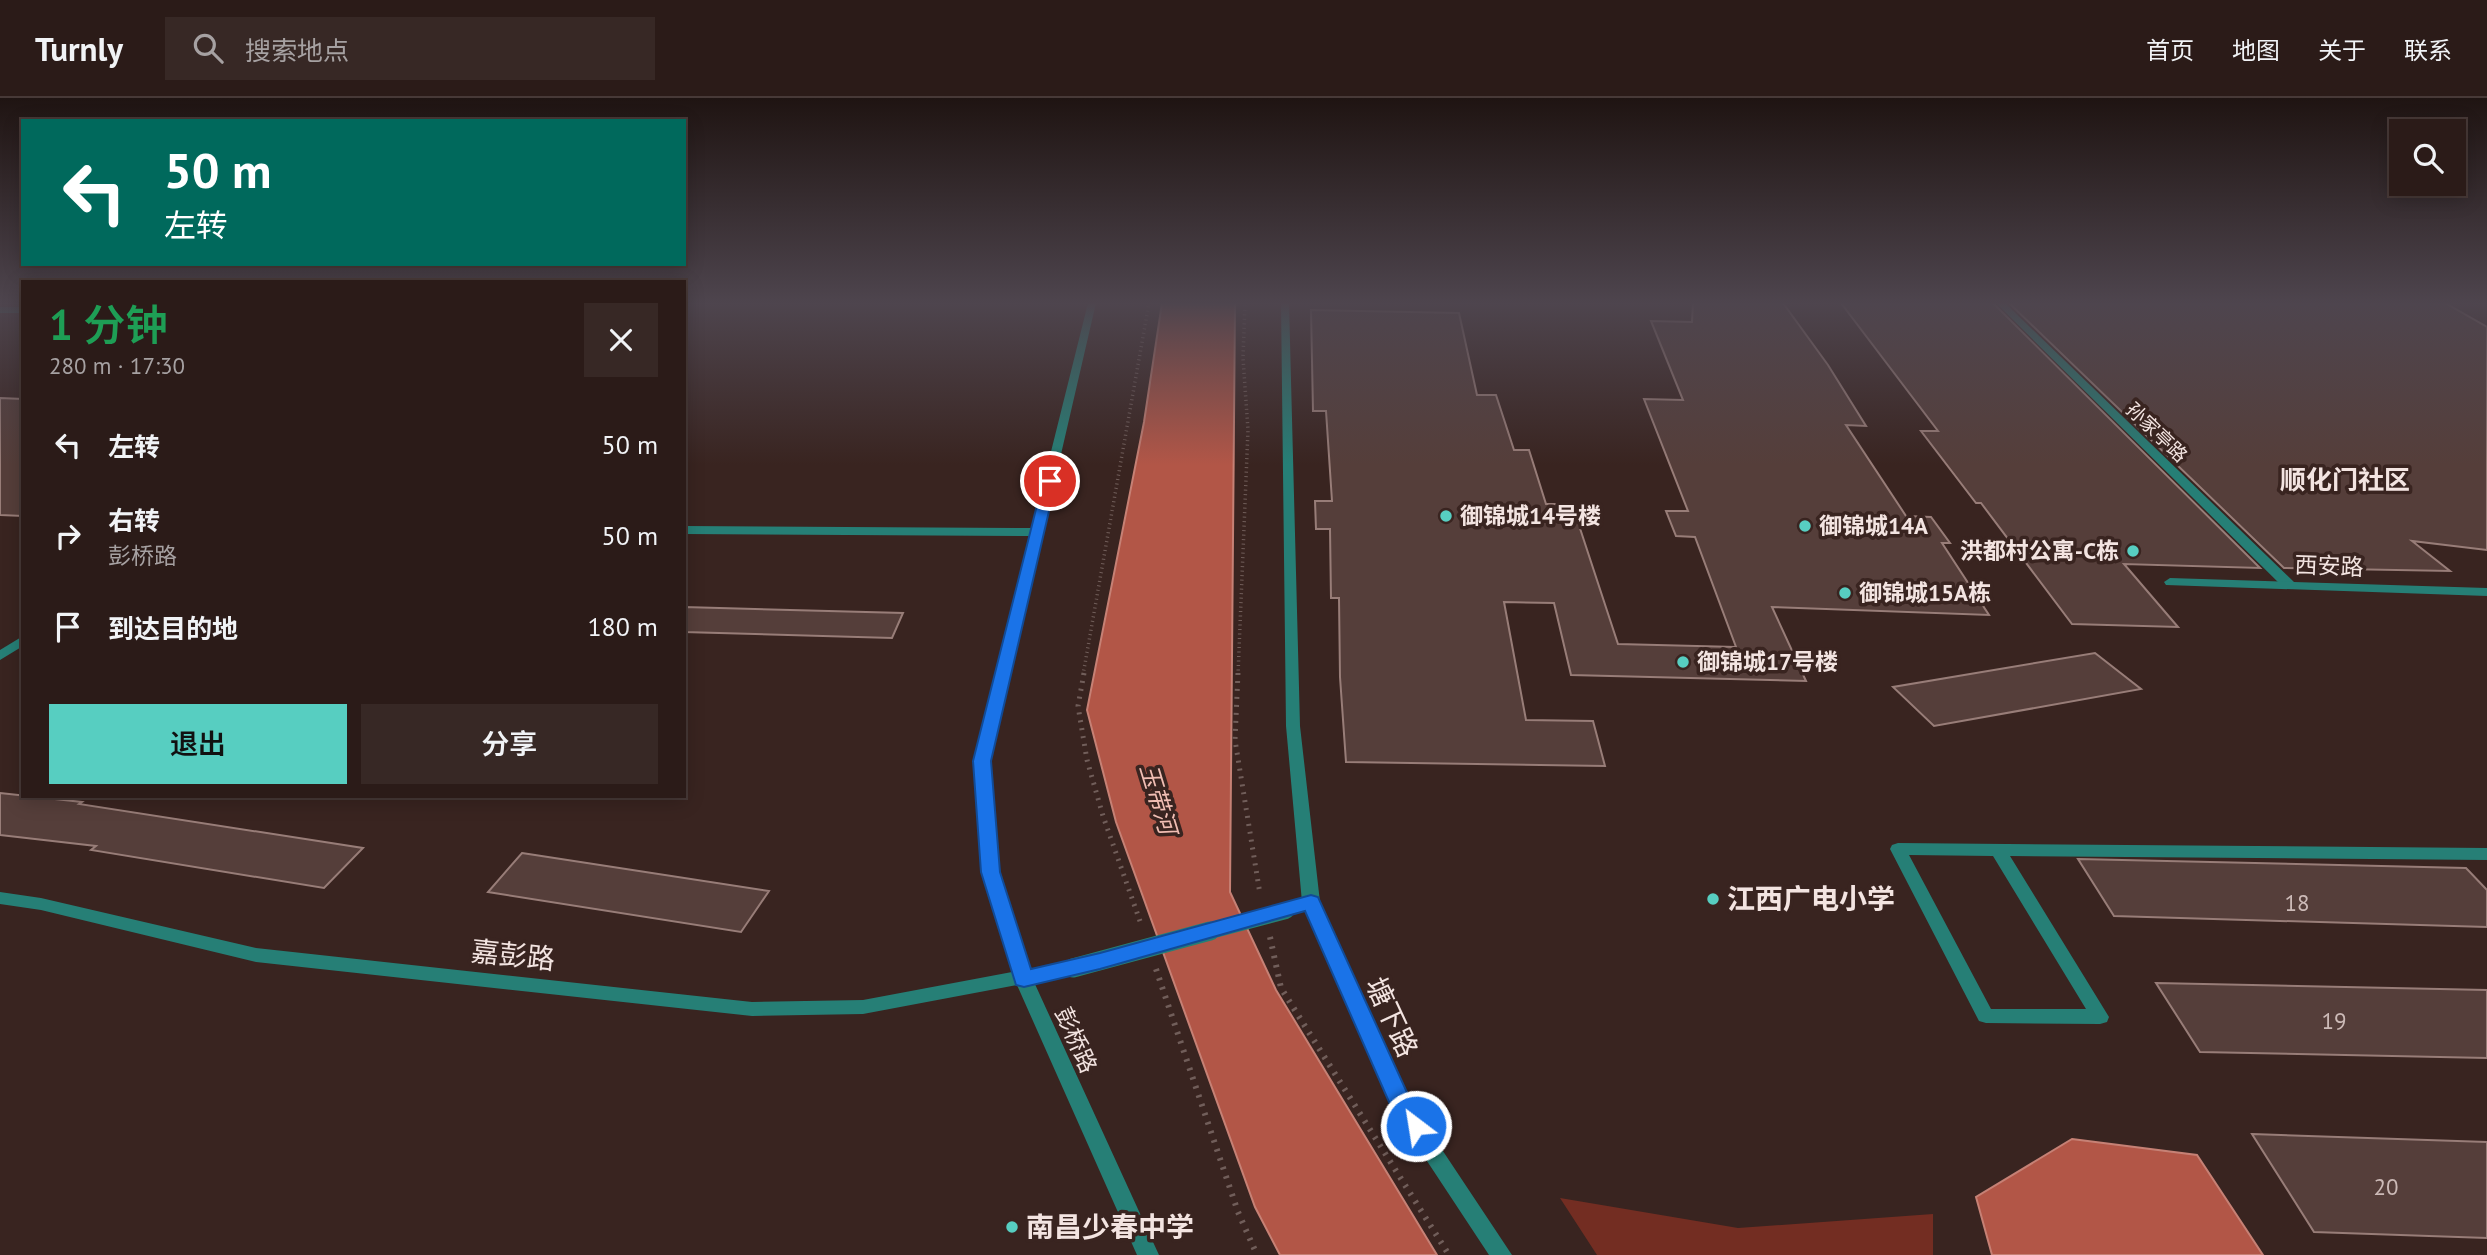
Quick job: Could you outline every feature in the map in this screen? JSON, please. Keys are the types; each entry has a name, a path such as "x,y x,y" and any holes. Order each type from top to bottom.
{"street":[{"name":"彭桥路","path":"1079,357 982,761 990,872 1024,979 1148,1255"},
{"name":"塘下路","path":"1286,357 1293,726 1311,902 1401,1105 1501,1255"},
{"name":"孙家亭路","path":"2055,357 2290,586"},
{"path":"686,530 1037,532"},
{"name":"西安路","path":"2170,582 2487,592"},
{"path":"0,656 21,641"},
{"path":"1998,850 2100,1017 1986,1016 1898,849 2487,854"},
{"name":"嘉彭路","path":"0,898 41,904 256,956 751,1009 863,1007 1024,979 1286,911 1311,902"}],"path":[{"path":"1139,357 1078,706 1080,730 1091,770 1144,934"},
{"path":"1153,961 1238,1212 1257,1255"}],"shaded area":[{"path":"1560,1198 1738,1228 1933,1214 1933,1255 1597,1255"}],"water":[{"name":"玉带河","path":"1154,357 1235,357 1230,892 1276,990 1437,1255 1280,1255 1255,1207 1116,822 1087,710 1144,422"},
{"path":"2072,1139 2197,1155 2263,1255 1992,1255 1976,1197"}],"building":[{"path":"1312,357 1469,357 1477,395 1496,395 1514,450 1529,450 1546,504 1572,504 1618,644 1736,647 1695,537 1676,536 1666,511 1688,511 1644,399 1683,400 1666,357 1822,357 1866,426 1846,425 1906,516 1931,517 1950,543 1942,543 1989,615 1772,607 1806,681 1571,675 1554,603 1504,602 1526,720 1593,721 1605,766 1346,762 1340,677 1339,598 1331,598 1330,529 1316,529 1315,501 1332,501 1326,411 1313,411"},
{"path":"1882,357 2047,357 2260,568 2124,564 2178,627 2072,624 1981,503 1976,503 1921,431 1938,431"},
{"path":"2065,357 2487,357 2487,550 2412,541 2450,571 2284,568"},
{"path":"0,398 21,399 21,516 0,515"},
{"path":"686,607 903,613 892,638 686,632"},
{"path":"2095,653 2141,689 1934,726 1893,687"},
{"path":"0,793 21,795 21,798 82,802 79,804 363,848 324,888 91,850 96,846 0,835"},
{"path":"522,853 769,891 741,932 488,892"},
{"path":"2078,859 2466,868 2487,890 2487,927 2114,916"},
{"path":"2156,983 2487,990 2487,1058 2200,1052"},
{"path":"2252,1134 2487,1142 2487,1238 2314,1232"}],"place":[{"name":"御锦城14号楼","path":"1446,516"},
{"name":"御锦城14A","path":"1805,526"},
{"name":"洪都村公寓-C栋","path":"2133,551"},
{"name":"御锦城15A栋","path":"1845,593"},
{"name":"御锦城17号楼","path":"1683,662"},
{"name":"江西广电小学","path":"1713,899"},
{"name":"南昌少春中学","path":"1012,1227"}],"district":[{"name":"顺化门社区","path":"2345,480"}],"route":[{"path":"1050,481 982,761 990,872 1024,979 1100,961 1311,902 1401,1105 1416,1126"}]}
